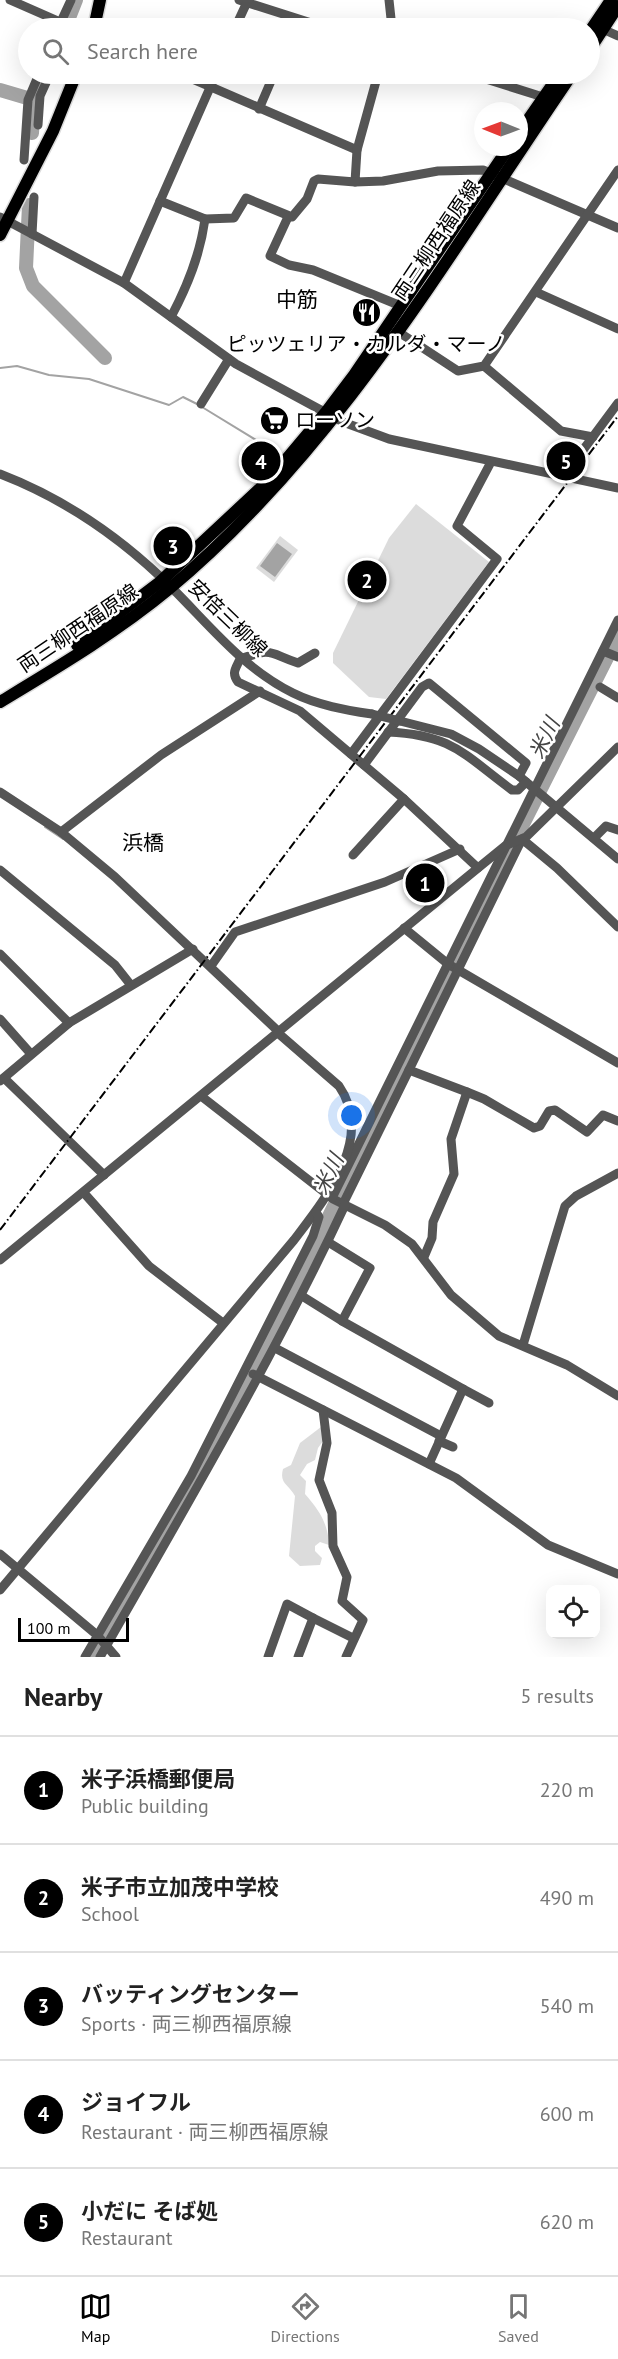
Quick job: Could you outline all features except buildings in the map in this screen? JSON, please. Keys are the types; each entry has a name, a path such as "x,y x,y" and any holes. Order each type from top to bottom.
{"main road":[{"path":"96,18 100,0"},
{"path":"600,22 612,3"},
{"path":"0,235 4,219 53,131 72,84"},
{"path":"528,120 553,84"},
{"name":"両三柳西福原線","path":"330,415 400,306 565,84"},
{"name":"両三柳西福原線","path":"0,702 138,614 167,583 249,512 397,331 497,175 506,156"},
{"name":"両三柳西福原線","path":"0,694 70,650 167,583"}],"street":[{"path":"10,0 49,18"},
{"path":"68,18 70,0"},
{"path":"389,0 391,18"},
{"path":"238,18 244,1 282,18"},
{"path":"600,29 618,36"},
{"path":"24,160 28,100 35,84"},
{"path":"38,125 40,96 45,84"},
{"path":"206,84 357,150"},
{"path":"260,109 270,84"},
{"path":"355,182 357,150 375,84"},
{"path":"502,84 543,97"},
{"path":"124,283 211,86"},
{"path":"160,201 205,219 234,218 246,198 292,217 307,199 318,179 355,182 383,181 438,171 483,170 618,228"},
{"path":"397,331 458,371 484,366 618,170"},
{"path":"29,232 34,197"},
{"path":"288,217 270,256 289,265 313,270 400,306"},
{"path":"4,219 124,283 229,358 330,415 389,439 618,489"},
{"path":"171,317 188,285 201,248 205,219"},
{"path":"536,292 618,328"},
{"path":"201,404 229,358"},
{"path":"484,366 534,411 561,431 593,437"},
{"path":"563,477 618,403"},
{"path":"351,754 497,559 457,526 491,462"},
{"name":"安倍三柳線","path":"0,474 48,494 78,512 167,583 240,659 295,694 345,710 372,714 462,738 522,779"},
{"path":"0,1590 316,1212 337,1201 409,1070 452,966 506,846 534,790 610,654 618,620"},
{"path":"315,653 298,663 272,651 240,659 233,672 234,677 238,682 300,711 404,799 478,868"},
{"path":"364,765 388,732 422,687 429,683 526,764 518,790 512,790 475,760 450,745 420,734 388,732"},
{"path":"600,687 618,698"},
{"path":"61,832 161,755 260,691"},
{"path":"337,1201 452,966 521,840 557,808 618,747"},
{"path":"522,779 618,859"},
{"path":"0,792 61,832 194,949 279,1032 339,1086 351,1109 352,1140 328,1242 302,1296 189,1505 102,1641 85,1657"},
{"path":"353,855 404,799"},
{"path":"594,838 606,826 618,830"},
{"path":"0,1260 478,868 506,846 521,840"},
{"path":"521,840 557,868 618,927"},
{"path":"211,966 235,932 385,882 460,849"},
{"path":"0,870 115,965 130,984"},
{"path":"404,928 452,966 591,1050 618,1063"},
{"path":"104,1175 2,1079 69,1023 130,984 194,949"},
{"path":"0,954 69,1023"},
{"path":"0,1019 31,1054"},
{"path":"409,1070 484,1099 534,1128 540,1126 549,1111 555,1110 587,1132 603,1115 618,1121"},
{"path":"423,1257 432,1238 433,1222 454,1174 451,1139 467,1092"},
{"path":"201,1096 337,1201 386,1225 423,1257 451,1295 499,1336 567,1365 618,1396"},
{"path":"523,1345 565,1206 576,1196 618,1173"},
{"path":"84,1193 148,1266 223,1323"},
{"path":"100,1657 102,1641 247,1371 313,1236 319,1216 316,1212"},
{"path":"328,1242 370,1268 342,1321"},
{"path":"302,1296 342,1321 489,1403"},
{"path":"275,1348 453,1447"},
{"path":"247,1371 456,1478 548,1545 618,1574"},
{"path":"429,1464 463,1389"},
{"path":"323,1410 327,1443 319,1480 332,1513 333,1546 347,1577 342,1601 363,1620 346,1657"},
{"path":"0,1554 102,1641 116,1657"},
{"path":"268,1657 287,1604 353,1638"},
{"path":"298,1657 313,1618"}],"shaded area":[{"path":"416,504 489,562 386,699 369,697 333,663 333,653 389,538"},
{"path":"280,536 298,550 274,582 256,568"},
{"path":"277,543 292,554 275,577 260,566"},
{"path":"321,1427 323,1441 318,1448 315,1460 307,1464 300,1475 306,1481 305,1494 325,1523 329,1545 320,1542 315,1546 315,1551 322,1558 320,1565 300,1566 289,1556 295,1496 283,1481 282,1474 283,1469 291,1465 300,1443"}],"waterway":[{"path":"69,18 76,0"},
{"path":"32,133 34,100 41,84"},
{"path":"0,90 34,100"},
{"path":"29,205 26,268 33,286 105,358"},
{"path":"0,368 17,366 49,375 89,379 169,405 183,397 197,404"},
{"path":"202,407 279,454"},
{"name":"米川","path":"93,1657 192,1488 262,1353 464,941 618,636"},
{"path":"45,827 63,839"}],"railway":[{"path":"0,1230 618,416"}],"place":[{"name":"ピッツェリア・カルダ・マーノ","path":"366,313"},
{"name":"ローソン","path":"274,420"},
{"name":"ジョイフル","path":"261,461"},
{"name":"小だに そば処","path":"566,461"},
{"name":"バッティングセンター","path":"173,546"},
{"name":"米子市立加茂中学校","path":"367,580"},
{"name":"米子浜橋郵便局","path":"425,883"}],"district":[{"name":"中筋","path":"297,299"},
{"name":"浜橋","path":"143,842"}]}
